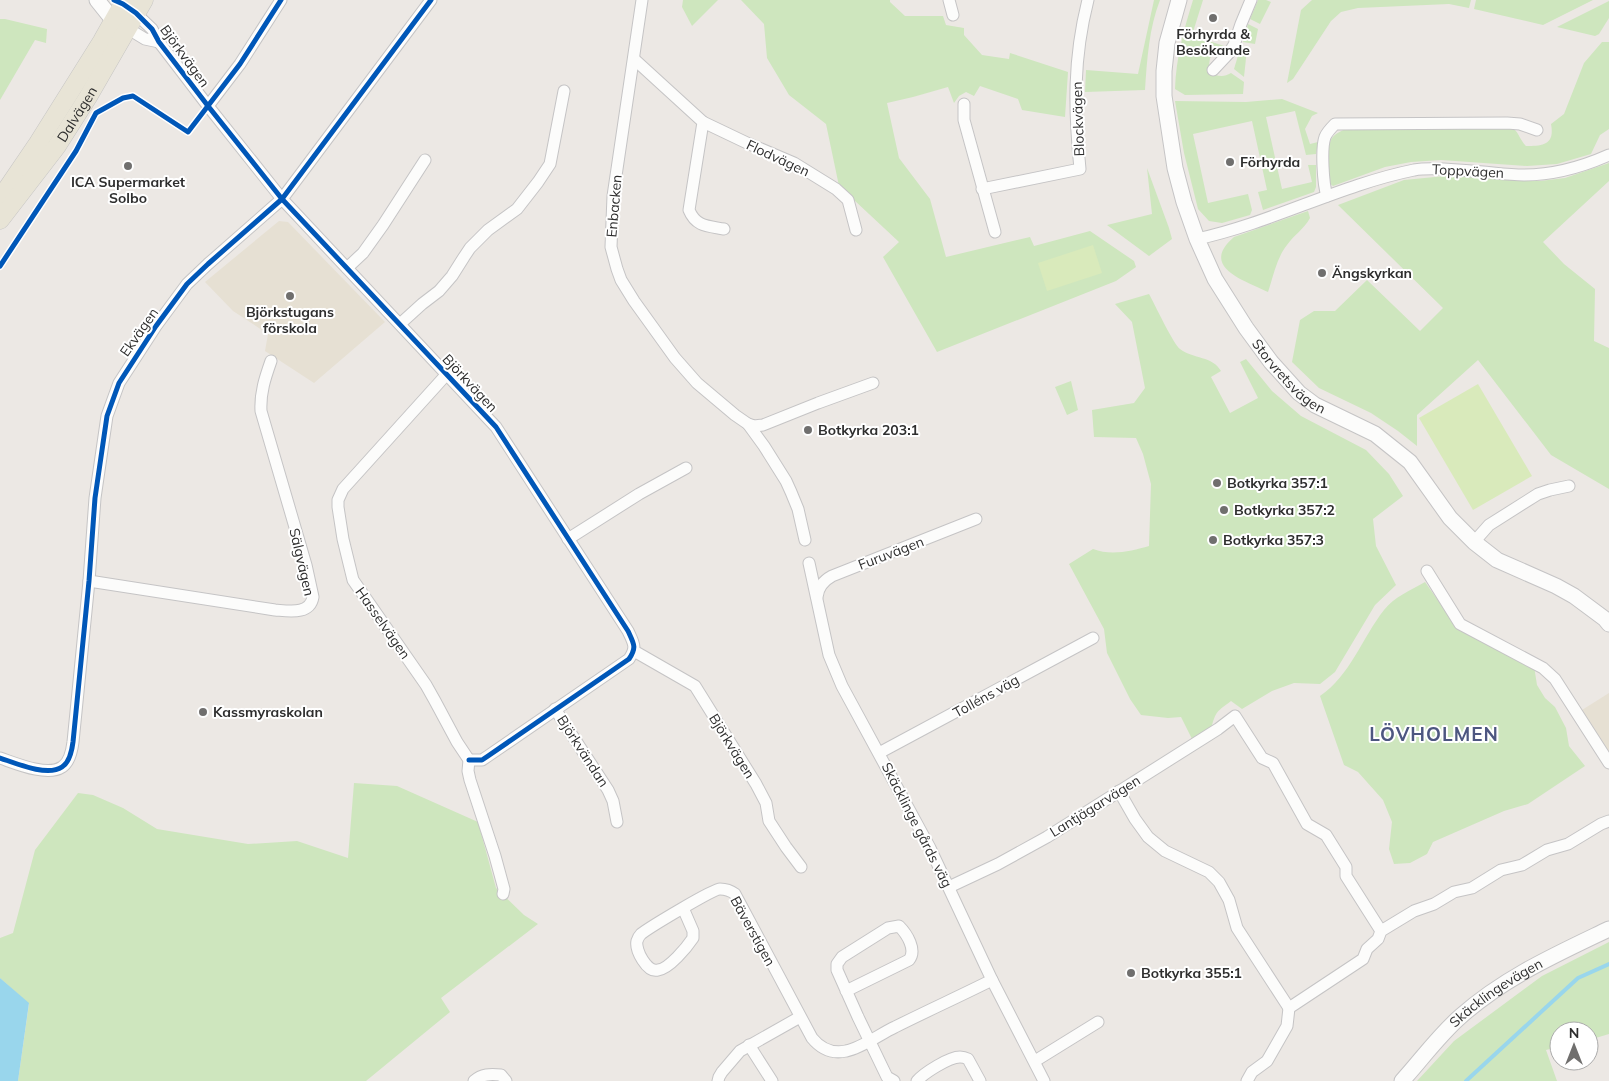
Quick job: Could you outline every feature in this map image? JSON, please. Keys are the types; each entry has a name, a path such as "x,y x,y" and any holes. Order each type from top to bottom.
{"main road":[{"name":"Dalvägen","path":"0,199 126,9"},
{"name":"Dalvägen","path":"0,220 57,146 88,97 126,9"}],"street":[{"path":"97,0 126,9"},
{"path":"208,106 240,64 281,0"},
{"name":"Ekvägen","path":"0,758 38,770 52,770 63,767 70,756 74,742 95,498 107,416 119,383 156,326 188,284 282,198 431,0"},
{"name":"Enbacken","path":"642,0 613,196 611,247 617,269 621,280 634,301 679,363 712,395 748,424 764,446 786,481 798,510 805,540"},
{"path":"949,0 953,15"},
{"name":"Blockvägen","path":"982,189 1080,169 1075,97 1078,57 1088,0"},
{"name":"Storvretsvägen","path":"1178,0 1167,43 1164,96 1175,168 1184,202 1215,279 1246,328 1271,362 1315,406 1375,434 1410,462 1450,518 1474,542 1497,560 1574,596 1609,624"},
{"path":"1213,70 1234,45 1252,0"},
{"name":"Björkvägen","path":"126,9 146,39 159,42"},
{"name":"Björkvägen","path":"126,9 152,29 159,42 208,106 282,198 496,427 628,631 634,644 634,651 695,686 756,784 766,803 769,821 801,867"},
{"name":"Flodvägen","path":"634,59 703,122 747,144 794,163 836,189 848,200 856,230"},
{"path":"400,324 439,291 452,276 470,248 488,230 517,209 538,182 550,164 564,91"},
{"path":"964,104 964,120 995,232"},
{"path":"703,122 689,210 693,219 703,225 724,230"},
{"path":"1327,196 1324,188 1323,152 1325,138 1335,124 1507,123 1520,124 1537,130"},
{"name":"Toppvägen","path":"1197,238 1224,233 1386,176 1434,168 1525,175 1573,169 1609,155"},
{"path":"347,268 363,253 383,226 425,160"},
{"name":"Sälgvägen","path":"89,581 275,610 299,611 312,602 313,597 306,565 261,411 260,397 271,361"},
{"name":"Hasselvägen","path":"446,374 342,489 338,500 338,507 343,539 353,580 426,685 469,760 468,771 470,780 495,856 504,889 503,894"},
{"path":"748,424 754,426 763,425 872,383"},
{"path":"568,539 639,494 686,468"},
{"path":"1474,542 1489,525 1538,494 1569,486"},
{"name":"Furuvägen","path":"817,598 818,590 826,579 832,576 976,519"},
{"name":"Skäcklinge gårds väg","path":"809,563 824,636 834,669 949,887 992,980 1044,1081"},
{"path":"1428,571 1460,624 1543,668 1555,679 1609,763"},
{"name":"Tolléns väg","path":"879,753 1093,638"},
{"path":"469,760 482,760 629,659 634,651"},
{"name":"Björkvändan","path":"556,709 608,790 613,801 617,822"},
{"name":"Lantjägarvägen","path":"949,887 998,864 1047,837 1218,729 1235,716 1262,758 1273,763 1307,824 1326,835 1346,867 1346,876 1381,931"},
{"path":"1119,791 1135,820 1148,837 1165,851 1209,872 1219,882 1229,900 1237,928 1289,1008 1287,1026 1267,1061 1252,1072 1247,1081"},
{"path":"1289,1008 1363,959 1367,949 1378,939 1381,931 1454,892 1472,888 1501,870 1522,866 1548,850 1568,844 1609,821"},
{"name":"Bäverstigen","path":"683,908 694,930 693,938 662,970 654,971 650,969 642,958 638,947 638,938 645,931 683,908 719,889 730,890 735,894 812,1038 822,1048 829,1051 846,1051 869,1041 992,980"},
{"path":"846,991 909,960 913,950 906,935 898,926 888,928 839,960 837,970 846,991 869,1041 887,1077 894,1081"},
{"name":"Skäcklingevägen","path":"1402,1081 1445,1031 1462,1015 1496,989 1523,971 1609,929"},
{"path":"718,1081 718,1077 740,1051 800,1017"},
{"path":"1035,1061 1098,1022"},
{"path":"750,1045 772,1081"},
{"path":"917,1081 921,1076 938,1066 961,1056 968,1059 980,1081"},
{"path":"474,1081 479,1077 489,1074 500,1075 506,1081"}],"shaded area":[{"name":"Björkstugans förskola","path":"279,221 288,222 385,322 314,383 265,351 268,334 233,311 205,282"},
{"path":"1609,693 1609,754 1582,710"}],"green space":[{"path":"683,0 718,0 692,26 682,7"},
{"path":"741,0 890,0 905,16 943,16 946,25 964,28 964,35 982,55 1009,59 1010,53 1068,72 1065,117 1022,110 1018,99 980,86 974,96 966,92 959,96 954,103 948,87 887,103 899,158 930,199 946,257 1030,237 1034,246 1090,231 1134,261 1136,267 1116,281 937,352 883,257 899,242 839,186 826,124 789,95 767,58 764,24"},
{"path":"1154,0 1160,0 1151,33 1145,90 1085,92 1086,70 1138,74"},
{"path":"1193,0 1203,0 1193,32 1210,36 1209,41 1224,46 1210,58 1208,72 1220,76 1231,73 1244,82 1243,94 1185,95 1175,89 1181,44"},
{"path":"1258,0 1271,2 1260,24 1250,19"},
{"path":"1312,0 1471,0 1469,8 1449,4 1358,8 1341,12 1331,21 1293,79 1287,83 1301,10"},
{"path":"1476,0 1593,0 1543,25 1474,9"},
{"path":"1609,1 1609,18 1599,34 1595,36 1557,27"},
{"path":"0,19 47,29 46,43 35,40 0,100"},
{"path":"1248,24 1258,29 1255,44 1243,42"},
{"path":"1602,42 1609,42 1609,129 1600,135 1591,154 1557,164 1527,166 1441,160 1411,162 1385,167 1333,186 1329,183 1328,153 1330,142 1335,135 1346,129 1513,128 1526,146 1538,146 1546,143 1551,136 1551,124 1564,114 1584,63"},
{"path":"1240,49 1247,49 1244,77 1234,69"},
{"path":"1282,99 1318,113 1312,116 1305,129 1310,144 1318,142 1316,154 1306,155 1295,111 1266,117 1282,189 1312,182 1308,165 1316,165 1316,187 1314,192 1263,210 1258,192 1267,190 1252,121 1193,134 1208,203 1248,194 1252,210 1250,215 1222,223 1209,221 1198,209 1184,153 1175,101 1246,102"},
{"path":"1609,163 1609,181 1543,242 1564,264 1595,289 1594,341 1609,348 1609,489 1551,455 1478,360 1417,415 1417,446 1371,413 1319,388 1292,362 1300,320 1314,311 1335,311 1367,280 1420,331 1443,308 1338,205 1404,180 1445,176 1540,181 1565,178"},
{"path":"1147,168 1172,239 1149,256 1107,225 1152,214"},
{"path":"1308,211 1310,218 1290,241 1281,255 1268,292 1237,277 1223,264 1221,257 1224,247 1234,237"},
{"path":"1093,245 1102,273 1047,291 1038,263"},
{"path":"1149,294 1177,346 1191,355 1208,360 1221,371 1211,377 1230,413 1258,398 1240,362 1246,359 1272,391 1301,416 1366,450 1389,474 1403,496 1373,519 1376,546 1396,585 1375,605 1335,672 1320,684 1294,683 1272,691 1242,709 1231,701 1218,712 1211,729 1192,739 1181,717 1168,718 1141,715 1130,699 1107,653 1104,629 1069,564 1093,549 1114,552 1129,551 1149,546 1151,484 1143,454 1136,438 1094,437 1092,410 1134,403 1145,388 1132,322 1115,304"},
{"path":"1071,381 1078,410 1067,415 1055,387"},
{"path":"1478,384 1532,476 1473,510 1419,418"},
{"path":"1425,582 1459,630 1534,666 1537,685 1545,698 1555,707 1566,728 1569,746 1585,766 1528,804 1504,811 1433,842 1427,854 1410,863 1394,864 1389,849 1392,822 1383,800 1358,772 1344,765 1320,696 1340,678 1388,605"},
{"path":"354,783 397,786 478,822 496,888 524,915 538,924 441,998 450,1012 366,1081 18,1081 29,1004 0,978 0,938 13,933 35,850 78,793 93,795 123,808 157,829 248,844 297,841 348,858"},
{"path":"1609,942 1609,1034 1599,1037 1599,1021 1549,1021 1549,1049 1546,1050 1549,1058 1549,1071 1553,1071 1557,1081 1417,1081 1454,1041 1542,976"}],"water":[{"path":"0,978 29,1003 18,1081 0,1081"}],"waterway":[{"path":"1466,1081 1578,978 1609,964"}],"cycle path":[{"path":"114,0 136,13 152,29 159,42 282,199 496,427 630,635 634,648 629,659 482,760 469,760"},
{"path":"0,266 76,151 96,113 123,98 133,96 188,132 240,64 281,0"},
{"path":"0,758 22,766 48,771 62,767 70,756 89,581 95,498 107,416 119,383 156,326 187,284 282,199 431,0"}],"place":[{"name":"Förhyrda & Besökande","path":"1213,18"},
{"name":"Förhyrda","path":"1230,162"},
{"name":"ICA Supermarket Solbo","path":"128,166"},
{"name":"Ängskyrkan","path":"1322,273"},
{"name":"Björkstugans förskola","path":"290,296"},
{"name":"Botkyrka 203:1","path":"808,430"},
{"name":"Botkyrka 357:1","path":"1217,483"},
{"name":"Botkyrka 357:2","path":"1224,510"},
{"name":"Botkyrka 357:3","path":"1213,540"},
{"name":"Kassmyraskolan","path":"203,712"},
{"name":"Botkyrka 355:1","path":"1131,973"}],"district":[{"name":"LÖVHOLMEN","path":"1434,734"}]}
